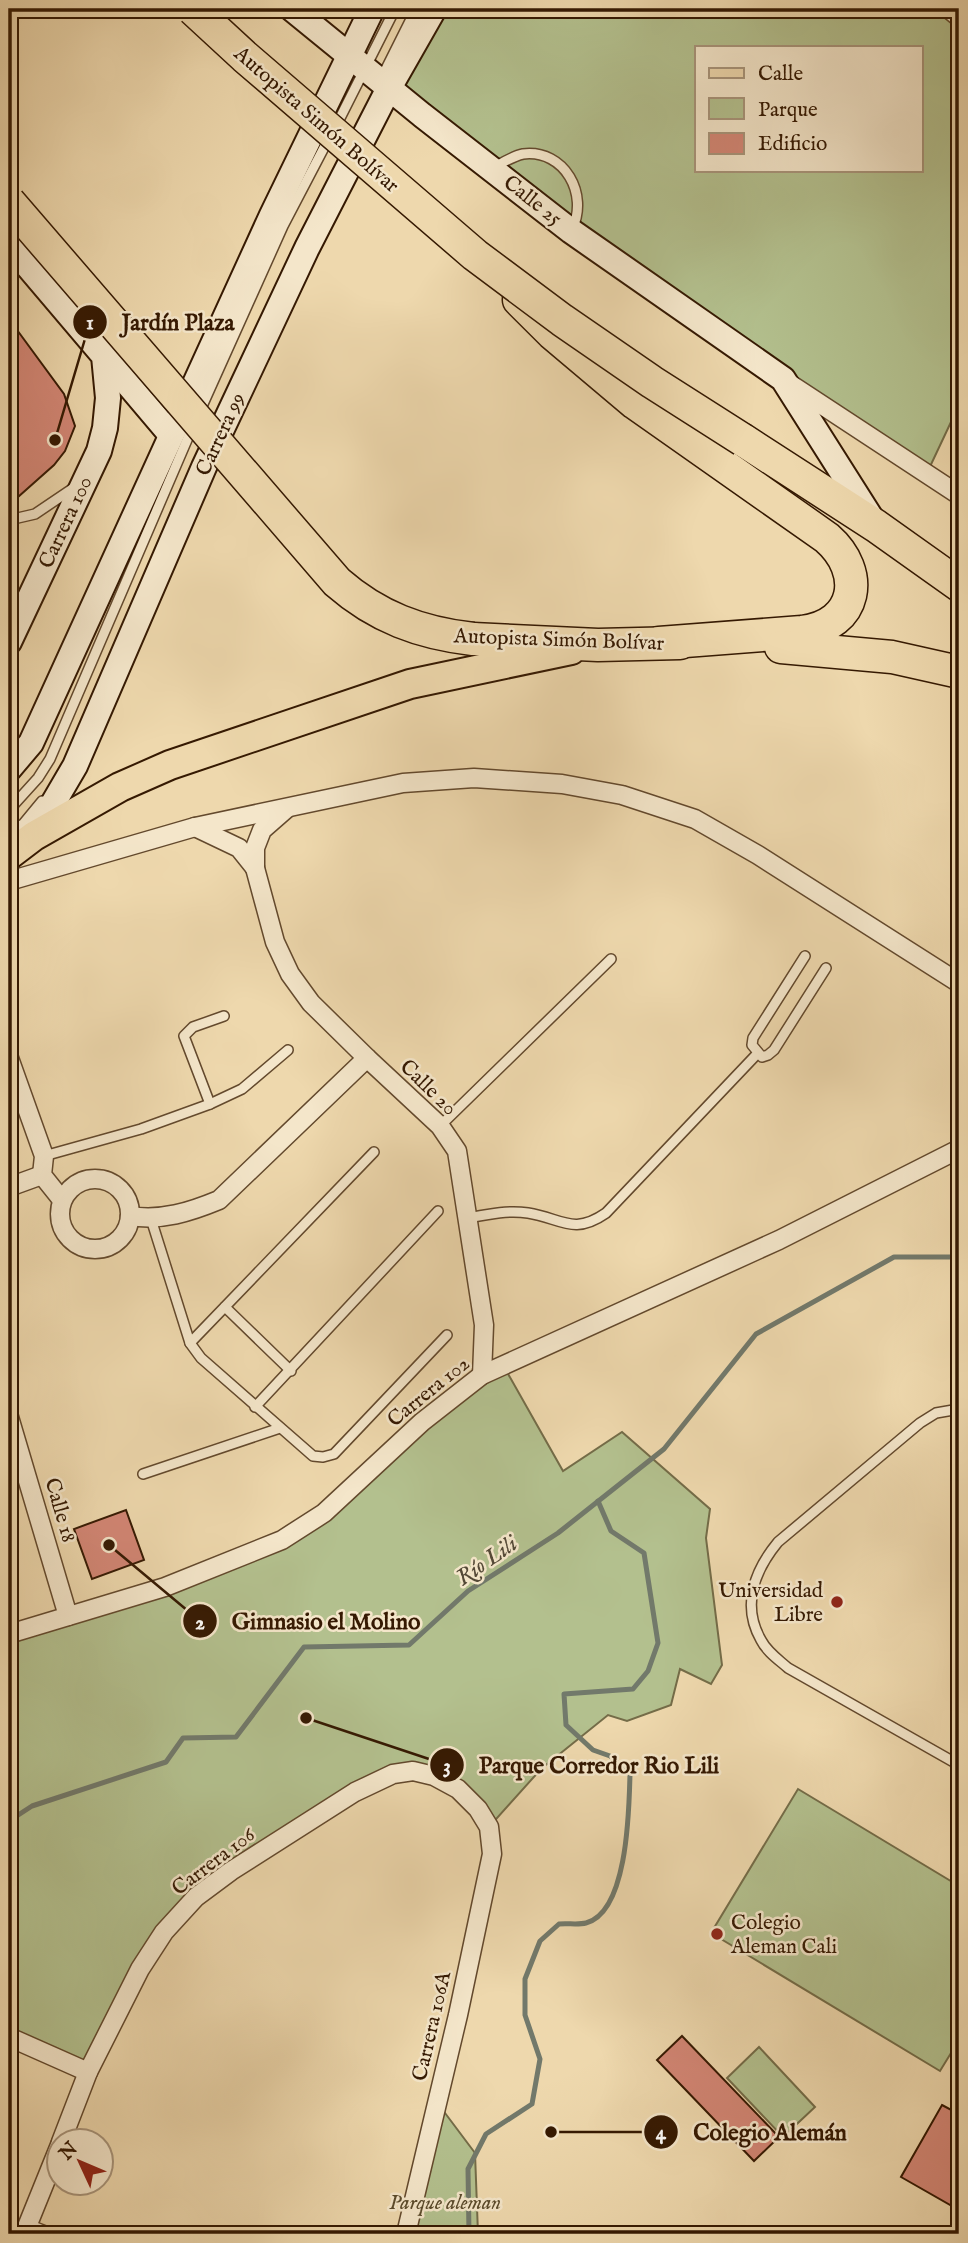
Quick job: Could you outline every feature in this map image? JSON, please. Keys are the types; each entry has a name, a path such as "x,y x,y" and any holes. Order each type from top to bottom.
{"highway":[{"name":"Autopista Simón Bolívar","path":"194,9 245,57 475,255 596,343 734,453 876,526 959,585"},
{"name":"Autopista Simón Bolívar","path":"9,201 337,582 367,606 397,622 428,632 472,639 598,645 759,645 892,657 959,672"},
{"path":"659,643 813,631 836,618 849,597 849,566 836,545 734,453"}],"main road":[{"name":"Calle 25","path":"292,9 372,77 571,231 783,379 876,526"},
{"name":"Carrera 99","path":"9,855 21,835 75,766 204,467 307,248 372,77 372,9"},
{"name":"Carrera 99","path":"9,769 31,743 272,215 372,77 408,56 434,9"},
{"path":"408,56 408,86 413,102 422,115"},
{"path":"9,244 170,435"},
{"name":"Carrera 100","path":"9,642 99,451 108,398 104,356"},
{"path":"21,835 170,765 296,720 433,677 598,645"}],"street":[{"name":"Calle 25","path":"783,379 959,495"},
{"path":"9,881 195,827 403,783 474,778 562,784 622,795 695,819 758,855 959,983"},
{"name":"Calle 20","path":"292,805 262,830 255,848 255,868 275,942 290,974 310,1003 366,1059 440,1126 457,1151 484,1325 482,1375"},
{"path":"195,827 239,848 255,868"},
{"path":"9,1058 44,1156 42,1175 62,1200"},
{"path":"130,1216 151,1219 192,1211 219,1200 366,1059"},
{"name":"Carrera 102","path":"9,1634 165,1587 282,1540 324,1513 422,1422 482,1375 779,1240 959,1149"},
{"path":"9,1187 42,1175"},
{"path":"93,1178 103,1179 120,1189 130,1206 130,1216 127,1228 120,1238 111,1246 99,1249 75,1244 66,1235 59,1212 62,1200 75,1185 93,1178"},
{"name":"Calle 18","path":"9,1418 17,1469 68,1616"},
{"name":"Carrera 106","path":"66,2128 88,2072 140,1969 164,1932 196,1897 231,1871 355,1792 393,1774 412,1772 434,1776 458,1789 478,1809 489,1827"},
{"name":"Carrera 106A","path":"406,2234 458,2015 492,1854 489,1827"},
{"path":"9,2037 88,2072"},
{"name":"Carrera 106","path":"26,2229 46,2178"}],"lane":[{"path":"372,77 395,9"},
{"path":"9,810 38,778 50,759 183,447 283,226 416,9"},
{"path":"942,9 959,23"},
{"path":"342,154 355,129"},
{"path":"493,169 522,154 553,160 566,170 577,191 577,218 571,231"},
{"path":"201,446 213,422"},
{"path":"9,520 35,514 85,481"},
{"path":"21,835 23,824 64,766 146,574"},
{"path":"805,956 753,1038 752,1045 757,1054 768,1055 774,1050 826,968"},
{"path":"440,1126 611,959"},
{"path":"210,1104 184,1036 193,1027 224,1016"},
{"path":"44,1156 141,1129 210,1104 242,1089 288,1051"},
{"path":"468,1218 503,1211 530,1213 560,1223 591,1224 606,1213 757,1054"},
{"path":"190,1343 374,1152"},
{"path":"255,1407 438,1211"},
{"path":"151,1219 190,1343 201,1358 313,1456 334,1454 447,1335"},
{"path":"225,1307 291,1371"},
{"path":"959,1409 936,1413 920,1423 778,1542 762,1562 754,1582 751,1602 761,1640 771,1654 788,1668 959,1765"},
{"path":"143,1474 280,1428"},
{"path":"26,2229 53,2234"}],"green space":[{"path":"434,9 959,9 959,405 927,473 493,169 395,76"},
{"path":"503,1365 563,1471 622,1432 710,1509 706,1538 722,1665 711,1684 680,1669 671,1705 627,1721 608,1715 541,1769 489,1827 458,1789 393,1774 231,1871 164,1932 88,2072 9,2037 9,1634 282,1540"},
{"path":"798,1789 959,1886 959,2040 940,2071 711,1933"},
{"path":"759,2047 815,2107 783,2137 727,2078"},
{"name":"Parque aleman","path":"436,2101 475,2153 478,2234 406,2234"}],"building":[{"path":"9,319 64,394 75,426 65,451 54,465 9,505"},
{"path":"126,1510 144,1560 92,1579 74,1529"},
{"path":"682,2036 779,2137 754,2161 657,2060"},
{"path":"942,2105 959,2114 959,2210 901,2177"}],"waterway":[{"name":"Río Lili","path":"9,1821 32,1806 166,1762 183,1738 236,1737 304,1647 409,1645 468,1591 558,1533 664,1449 756,1334 894,1257 959,1257"},
{"path":"469,2234 468,2169 486,2134 532,2104 540,2059 525,2015 525,1979 540,1941 559,1924 586,1923 600,1915 610,1900 623,1858 630,1774 610,1756 593,1750 566,1725 564,1694 633,1689 648,1671 658,1643 644,1553 611,1531 598,1501"}],"place":[{"name":"Jardín Plaza","path":"55,440"},
{"name":"Gimnasio el Molino","path":"109,1545"},
{"name":"Universidad Libre","path":"837,1602"},
{"name":"Parque Corredor Rio Lili","path":"306,1718"},
{"name":"Colegio Aleman Cali","path":"717,1934"},
{"name":"Colegio Alemán","path":"551,2132"}]}
